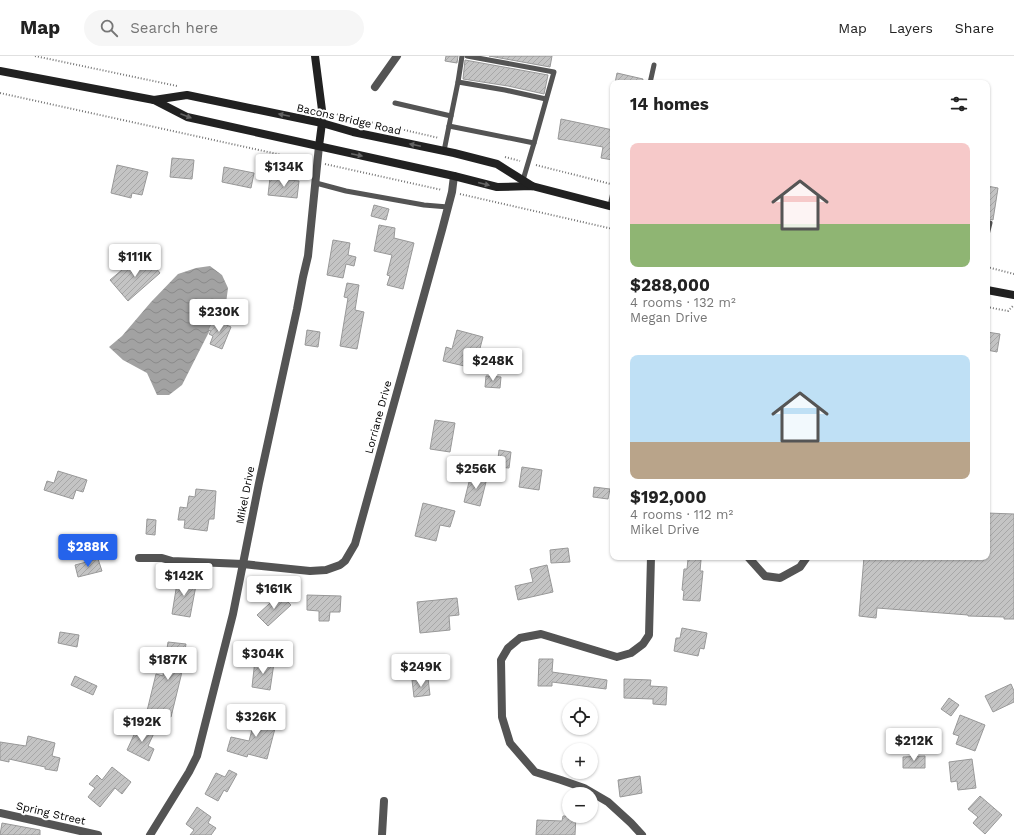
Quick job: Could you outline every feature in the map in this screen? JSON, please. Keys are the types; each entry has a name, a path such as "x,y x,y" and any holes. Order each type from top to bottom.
{"main road":[{"path":"315,56 322,110 319,146"},
{"name":"Bacons Bridge Road","path":"0,72 154,100 187,117 454,176 497,187 532,186 610,206"},
{"name":"Bacons Bridge Road","path":"154,100 187,95 322,124 497,164 532,186"},
{"path":"990,291 1014,295"}],"street":[{"path":"375,87 396,56"},
{"name":"Mikel Drive","path":"150,835 189,772 197,756 233,614 259,483 308,256 319,146"},
{"name":"Lorriane Drive","path":"139,558 162,558 172,561 243,564 310,571 326,570 340,565 345,561 355,544 448,207 454,176"},
{"path":"642,835 632,823 608,802 584,788 536,772 510,743 502,717 501,660 508,648 520,638 541,634 617,657 631,653 642,644 649,635 652,560"},
{"path":"751,560 765,576 780,578 800,567 805,560"},
{"path":"382,835 384,801"},
{"name":"Spring Street","path":"0,813 98,835"}],"lane":[{"path":"444,152 462,56"},
{"path":"467,56 554,72 523,180"},
{"path":"651,80 654,65"},
{"path":"458,82 546,99"},
{"path":"395,103 451,116"},
{"path":"449,126 534,143"},
{"path":"316,183 346,191 424,205 448,207"}],"path":[{"path":"35,56 180,87"},
{"path":"0,92 299,160"},
{"path":"338,167 438,189"},
{"path":"465,196 610,229"},
{"path":"990,269 1014,274"},
{"path":"990,308 1008,311 1014,305"}],"water":[{"path":"210,266 222,275 228,288 225,311 209,332 182,385 169,395 157,395 147,373 123,360 109,347 122,336 151,302 178,274 196,268"}],"building":[{"path":"446,56 458,56 457,63 445,61"},
{"path":"489,56 552,56 550,67"},
{"path":"465,60 548,75 544,94 508,86 463,79"},
{"path":"617,73 643,79 643,80 616,80"},
{"path":"561,119 610,129 610,160 601,158 603,147 558,139"},
{"path":"172,158 194,160 192,179 170,177"},
{"path":"117,165 148,172 142,195 132,193 131,198 111,193"},
{"path":"224,167 254,173 251,188 222,182"},
{"path":"270,178 299,181 297,198 268,195"},
{"path":"990,187 998,188 993,220 990,219"},
{"path":"374,205 389,209 386,220 371,216"},
{"path":"379,225 395,228 394,238 414,243 403,289 387,285 390,276 387,275 392,255 374,251"},
{"path":"333,240 350,243 348,255 356,257 354,266 346,264 343,278 327,275"},
{"path":"147,257 160,273 128,301 110,280 129,264 133,269"},
{"path":"347,283 359,285 355,310 364,312 357,349 340,346 348,298 344,297"},
{"path":"213,319 231,327 222,349 210,344 213,336 209,334 211,331 208,330"},
{"path":"307,330 320,332 318,347 305,345"},
{"path":"457,330 483,337 479,352 477,351 473,368 443,361 446,347 452,349"},
{"path":"990,332 1000,334 997,352 990,351"},
{"path":"486,376 501,377 500,388 485,387"},
{"path":"435,420 455,423 450,452 430,449"},
{"path":"499,450 511,452 509,468 497,467"},
{"path":"522,467 542,470 539,490 519,487"},
{"path":"58,471 87,480 83,492 76,490 73,499 44,490 47,481 54,483"},
{"path":"471,474 487,478 480,506 464,502"},
{"path":"594,487 610,489 608,499 593,497"},
{"path":"196,489 216,491 214,519 209,519 207,531 184,528 185,520 178,520 180,507 187,508 189,496 195,497"},
{"path":"423,503 455,511 450,527 440,525 436,541 415,536"},
{"path":"990,513 1014,514 1014,619 877,608 876,618 859,616 864,560 990,560"},
{"path":"147,519 156,520 155,535 146,534"},
{"path":"568,548 570,562 551,563 550,550"},
{"path":"98,559 102,571 78,577 75,565"},
{"path":"688,560 701,560 700,571 703,571 700,601 683,600 684,591 682,590 684,569 687,569"},
{"path":"547,565 553,592 518,600 515,586 533,582 530,569"},
{"path":"178,577 197,580 190,617 172,614"},
{"path":"280,594 291,605 268,626 257,615"},
{"path":"307,595 341,596 340,612 330,612 329,621 319,621 319,611 307,610"},
{"path":"457,598 459,615 449,616 450,630 420,633 417,602"},
{"path":"682,628 707,633 704,649 700,648 698,656 674,651 676,638 680,638"},
{"path":"60,632 79,635 77,647 58,643"},
{"path":"168,642 186,644 181,676 171,717 147,711 156,674 163,676"},
{"path":"539,659 553,659 552,672 607,680 606,689 552,682 552,686 538,686"},
{"path":"255,660 274,663 270,690 252,687"},
{"path":"75,676 97,686 93,695 71,685"},
{"path":"428,678 430,695 414,697 412,680"},
{"path":"624,679 651,680 650,686 667,687 666,705 653,704 653,699 624,698"},
{"path":"1011,684 1014,691 1014,702 993,712 985,696"},
{"path":"949,698 959,705 951,716 941,709"},
{"path":"257,711 278,717 267,759 248,754 247,757 227,751 231,737 249,741"},
{"path":"960,715 985,725 975,751 956,744 959,736 953,734"},
{"path":"139,724 155,731 148,746 154,749 149,761 127,750"},
{"path":"28,736 55,743 52,756 60,758 57,771 9,759 9,762 0,760 0,742 26,746"},
{"path":"925,756 925,768 903,768 903,757"},
{"path":"972,759 976,788 958,790 957,781 951,782 949,762"},
{"path":"112,767 131,782 122,794 115,788 100,807 88,797 95,788 89,784 97,775 102,780"},
{"path":"229,770 237,774 227,792 224,790 218,801 205,794 216,773 225,777"},
{"path":"640,776 642,793 620,797 618,780"},
{"path":"980,796 1002,815 985,834 973,823 978,817 968,809"},
{"path":"197,807 211,817 208,823 216,828 211,835 190,835 194,830 186,824"},
{"path":"537,820 576,823 575,835 536,835"},
{"path":"2,823 40,830 40,835 0,835"}]}
